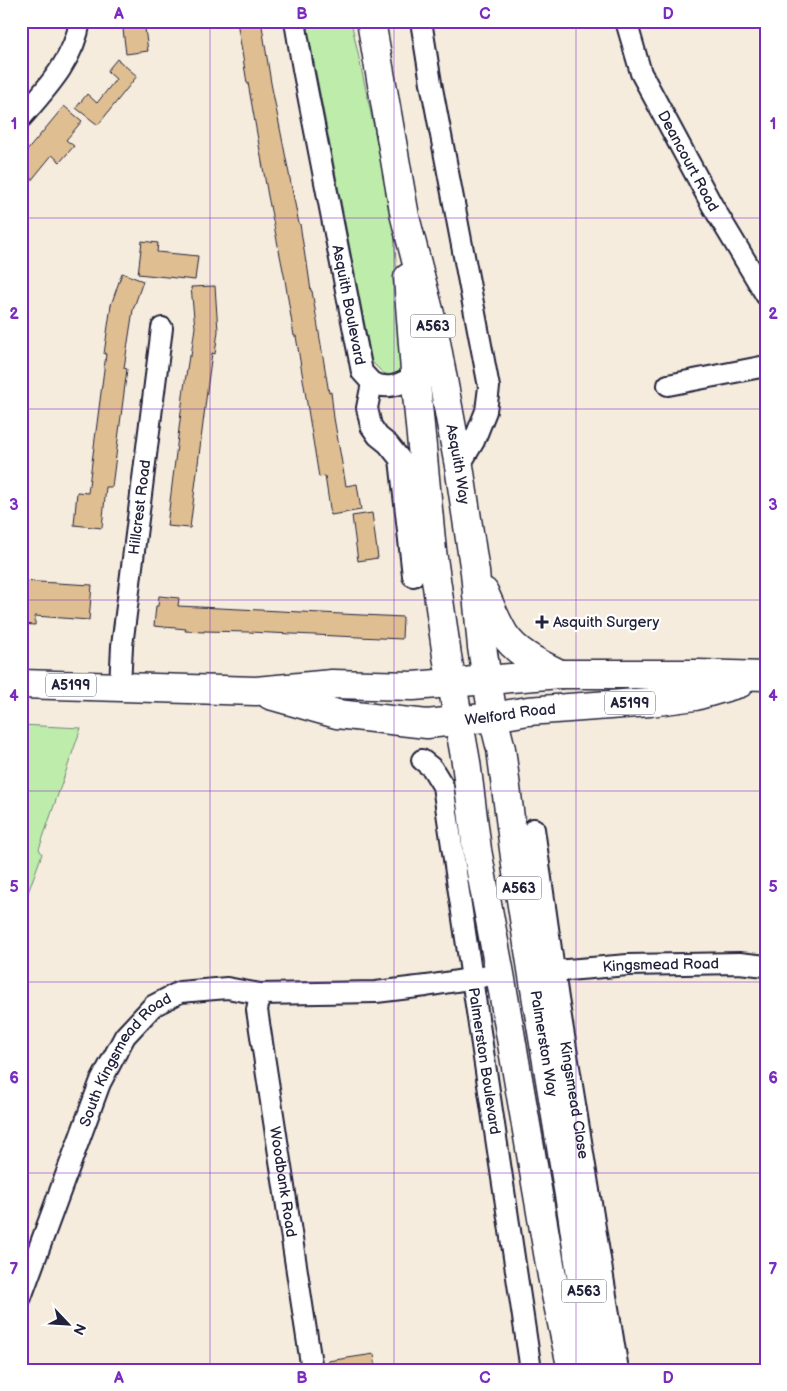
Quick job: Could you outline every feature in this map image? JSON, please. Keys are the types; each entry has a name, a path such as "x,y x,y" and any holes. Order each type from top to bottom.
{"main road":[{"name":"Asquith Way","path":"370,21 405,217 433,326 459,466 475,572 482,647 493,717"},
{"name":"Asquith Way","path":"405,217 415,375 432,552 447,656 459,721"},
{"name":"A563","path":"475,572 504,634 528,657 560,674"},
{"name":"Welford Road","path":"21,684 256,691 332,684 413,686 452,684 560,674 765,676"},
{"name":"Welford Road","path":"256,691 337,714 427,724 528,711 650,702 695,696 765,676"},
{"name":"Palmerston Way","path":"493,717 501,749 536,1002 575,1231 596,1370"},
{"name":"A563","path":"459,721 477,850 552,1276 572,1370"},
{"path":"500,974 510,970 514,962 518,880"}],"street":[{"path":"21,118 46,89 66,61 78,34 80,21"},
{"name":"Asquith Boulevard","path":"295,21 304,79 362,372 372,383 367,408 371,426 400,459 413,576"},
{"path":"421,21 489,388 486,412 474,441 459,466"},
{"name":"Deancourt Road","path":"626,21 642,73 712,205 766,295"},
{"name":"Hillcrest Road","path":"120,686 122,646 162,328"},
{"path":"668,385 766,366"},
{"path":"372,383 379,386 392,387 407,381 415,375"},
{"name":"Palmerston Boulevard","path":"422,760 432,768 443,786 531,1370"},
{"name":"Kingsmead Close","path":"534,829 558,999 618,1370"},
{"name":"Kingsmead Road","path":"555,971 656,964 739,963 766,966"},
{"name":"South Kingsmead Road","path":"21,1297 100,1083 125,1036 154,1006 180,992 227,988 260,994 376,992 500,974"},
{"name":"Woodbank Road","path":"260,994 257,1010 312,1370"}],"green space":[{"path":"306,21 351,21 393,216 403,366 396,377 383,373 372,362"},
{"path":"21,725 81,728 39,849 42,854 21,912"}],"building":[{"path":"122,21 144,21 148,51 126,54"},
{"path":"237,21 261,21 271,83 300,224 329,393 331,392 346,486 357,484 361,510 331,515 325,476 319,477 296,336 294,336"},
{"path":"117,59 137,76 98,125 76,108 87,94 97,103 116,79 107,71"},
{"path":"64,106 82,121 66,140 74,146 60,162 52,155 21,193 21,158"},
{"path":"142,241 158,243 157,252 198,256 195,280 138,274"},
{"path":"122,273 143,281 133,310 124,368 127,369 112,487 106,487 102,528 74,525 77,492 88,493 111,305"},
{"path":"215,286 218,331 215,354 212,353 190,528 167,526 184,388 195,327 191,287"},
{"path":"372,513 378,558 358,561 352,516"},
{"path":"21,581 92,585 89,620 35,616 35,625 21,624"},
{"path":"159,596 179,598 178,606 403,617 402,639 249,632 204,632 154,626"},
{"path":"374,1354 376,1370 329,1370 328,1361"}],"place":[{"name":"Asquith Surgery","path":"542,622"}]}
